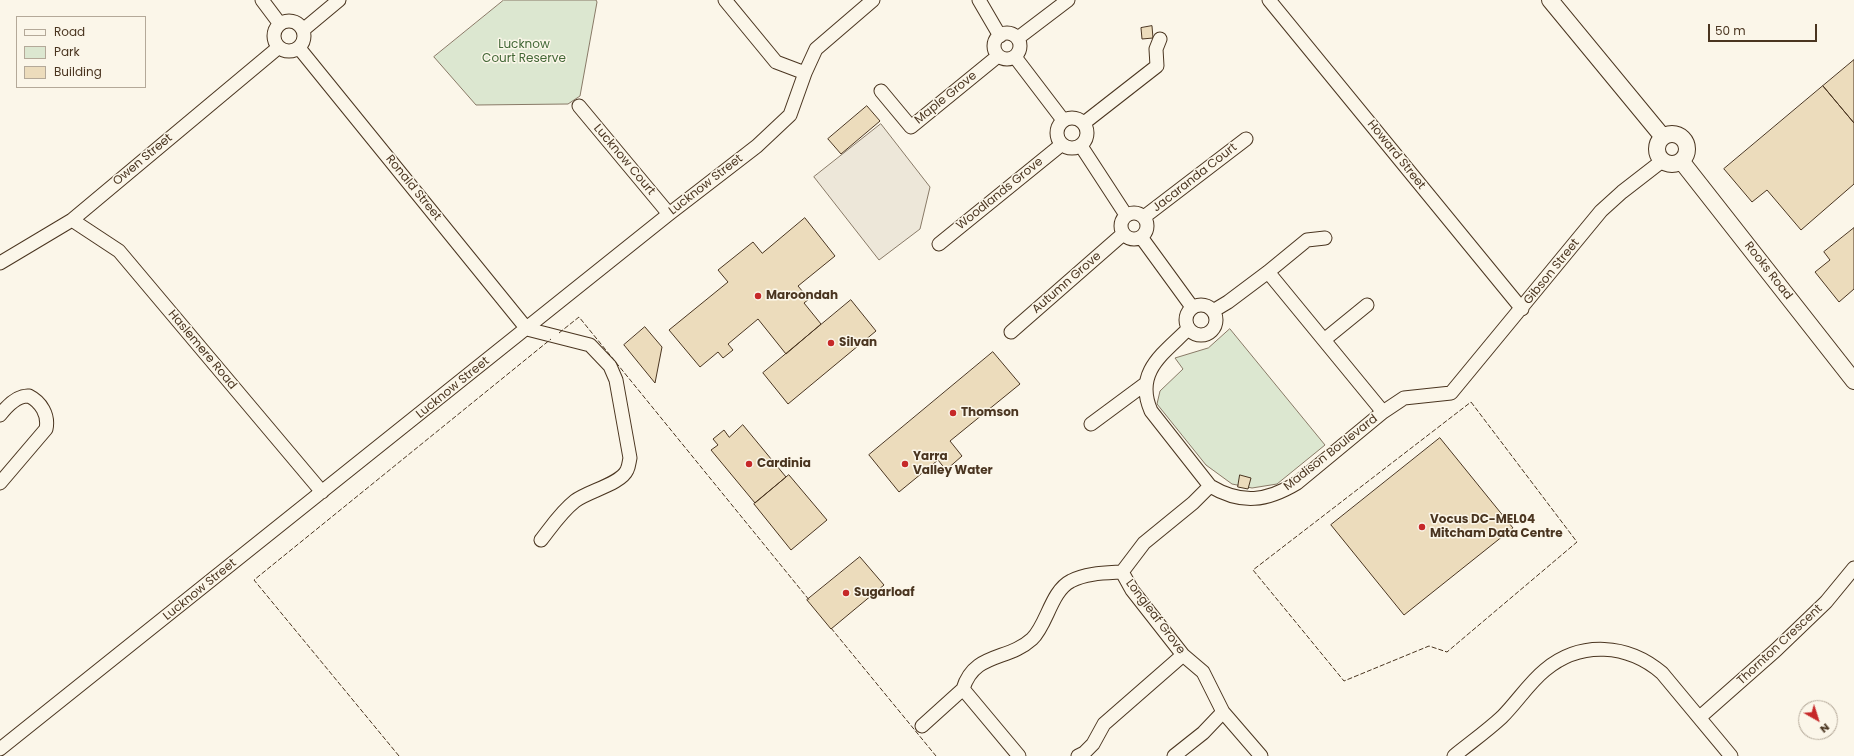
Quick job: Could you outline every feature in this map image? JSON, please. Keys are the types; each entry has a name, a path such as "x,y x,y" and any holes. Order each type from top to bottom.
{"street":[{"path":"262,0 280,24"},
{"path":"303,30 339,0"},
{"path":"725,0 776,62 805,73"},
{"name":"Lucknow Street","path":"0,750 669,214 757,146 790,115 805,73 816,49 873,0"},
{"path":"979,0 1000,36"},
{"path":"1018,38 1068,0"},
{"name":"Howard Street","path":"1269,0 1522,309"},
{"path":"1550,0 1663,137"},
{"path":"285,22 295,22 303,30 304,40 299,48 289,52 279,48 276,43 274,33 280,24 285,22"},
{"path":"1003,34 1011,34 1018,38 1020,48 1015,57 1006,60 998,56 994,48 997,39 1000,36 1003,34"},
{"path":"1084,123 1157,66 1156,48 1160,39"},
{"name":"Owen Street","path":"0,263 72,220 279,48"},
{"name":"Ronald Street","path":"299,48 527,329"},
{"name":"Maple Grove","path":"882,91 911,127 998,56"},
{"path":"1015,57 1063,120"},
{"name":"Lucknow Court","path":"579,106 669,214"},
{"path":"1074,118 1084,123 1087,133 1081,146 1072,149 1061,145 1056,135 1057,129 1063,120 1074,118"},
{"path":"1673,134 1683,138 1688,147 1688,152 1682,162 1672,165 1662,161 1658,157 1657,146 1663,137 1673,134"},
{"name":"Jacaranda Court","path":"1144,218 1246,139"},
{"name":"Woodlands Grove","path":"939,244 1061,145"},
{"path":"1081,146 1126,215"},
{"name":"Gibson Street","path":"1451,393 1522,309 1601,211 1622,192 1662,161"},
{"name":"Rooks Road","path":"1682,162 1854,381"},
{"path":"1135,213 1144,218 1147,228 1141,237 1131,239 1122,234 1121,224 1126,215 1135,213"},
{"name":"Haslemere Road","path":"72,220 118,251 322,492"},
{"name":"Autumn Grove","path":"1011,332 1122,234"},
{"path":"1141,237 1192,307"},
{"path":"1213,311 1228,302 1268,272 1307,240 1325,238"},
{"path":"1268,272 1383,412"},
{"path":"1203,305 1213,311 1216,322 1210,332 1198,335 1188,328 1186,317 1192,307 1203,305"},
{"path":"1324,340 1367,305"},
{"path":"1091,424 1145,384 1150,369 1188,328"},
{"path":"527,329 590,345 610,366 616,380 630,458 627,471 619,479 583,495 574,502 561,513 541,540"},
{"name":"Madison Boulevard","path":"1145,384 1146,398 1151,411 1210,486 1222,493 1242,498 1265,498 1281,493 1297,483 1383,412 1404,398 1451,393"},
{"path":"0,415 18,398 29,396 39,403 47,422 46,429 0,483"},
{"path":"922,726 963,689 966,680 974,668 986,660 1017,650 1033,638 1060,590 1070,581 1086,575 1122,572 1144,543 1193,503 1210,486"},
{"name":"Thornton Crescent","path":"1700,717 1804,624 1826,602 1854,568"},
{"name":"Longleaf Grove","path":"1122,572 1132,590 1183,654 1203,672 1223,712 1262,756"},
{"path":"1454,756 1502,717 1544,670 1557,661 1576,652 1597,648 1613,649 1628,653 1652,665 1662,673 1732,756"},
{"path":"1078,756 1084,753 1093,744 1104,724 1183,654"},
{"path":"963,689 1019,756"},
{"path":"1174,756 1203,733 1223,712"}],"green space":[{"name":"Lucknow Court Reserve","path":"504,0 596,0 597,2 580,96 568,104 476,105 434,57"},
{"path":"1230,329 1325,445 1277,484 1252,488 1232,484 1206,465 1157,404 1160,391 1183,369 1175,358 1208,348"}],"shaded area":[{"path":"881,124 930,187 920,229 879,260 814,177"}],"building":[{"path":"1152,26 1153,38 1142,39 1141,28"},
{"path":"1854,60 1854,123 1823,86"},
{"path":"1823,86 1854,123 1854,184 1801,230 1767,190 1752,202 1724,169"},
{"path":"867,106 880,121 841,154 828,139"},
{"name":"Maroondah","path":"805,218 835,256 798,286 809,299 804,303 821,324 786,354 758,319 728,344 733,350 723,358 718,352 700,367 669,330 728,282 718,270 753,242 762,253"},
{"path":"1854,228 1854,289 1839,302 1815,272 1830,260 1824,252"},
{"name":"Silvan","path":"851,300 876,331 788,404 763,373"},
{"path":"645,327 662,347 655,383 624,345"},
{"name":"Thomson","path":"993,352 1020,384 950,441 962,456 946,470 938,460 899,492 869,455"},
{"name":"Cardinia","path":"743,425 786,477 755,503 711,450 718,445 713,439 724,430 729,437"},
{"name":"Vocus DC-MEL04 Mitcham Data Centre","path":"1440,438 1513,528 1404,615 1331,525"},
{"name":"Cardinia","path":"789,475 827,520 791,550 754,504"},
{"path":"1240,475 1251,478 1248,489 1238,487"},
{"name":"Sugarloaf","path":"860,557 884,585 831,629 807,600"}],"fence":[{"path":"559,333 579,317 810,601"},
{"path":"399,756 254,580 551,339"},
{"path":"1471,402 1577,542 1447,652 1429,646 1344,681 1253,570 1471,402"},
{"path":"831,628 936,756"}],"place":[{"name":"Maroondah","path":"758,296"},
{"name":"Silvan","path":"831,343"},
{"name":"Thomson","path":"953,413"},
{"name":"Cardinia","path":"749,464"},
{"name":"Yarra Valley Water","path":"905,464"},
{"name":"Vocus DC-MEL04 Mitcham Data Centre","path":"1422,527"},
{"name":"Sugarloaf","path":"846,593"}]}
